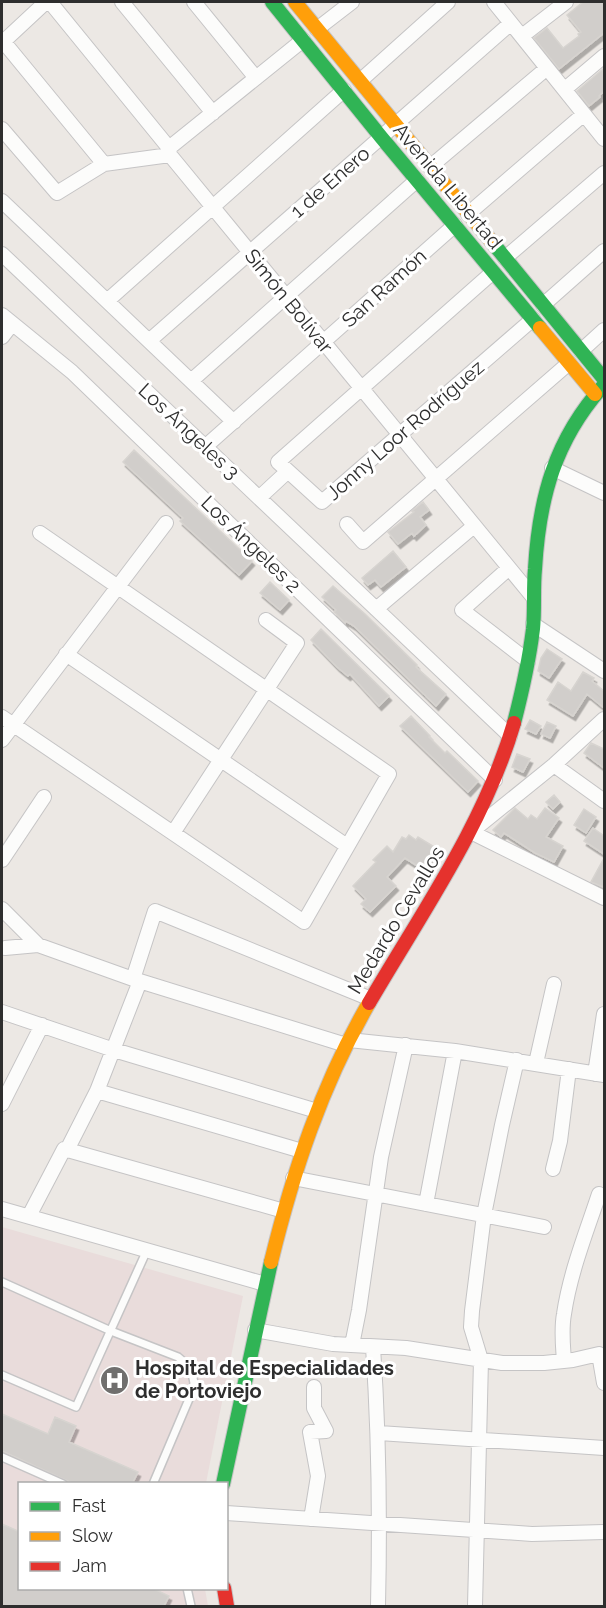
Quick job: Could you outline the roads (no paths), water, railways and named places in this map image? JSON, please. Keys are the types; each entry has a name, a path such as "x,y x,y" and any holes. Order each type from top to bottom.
{"street":[{"path":"48,2 2,42 104,165"},
{"name":"Simón Bolívar","path":"48,2 286,297 533,597"},
{"path":"122,2 213,113"},
{"path":"194,2 256,78"},
{"name":"Avenida Libertad","path":"272,2 569,363 600,390"},
{"name":"Avenida Libertad","path":"295,2 604,379"},
{"path":"317,29 352,2"},
{"path":"360,81 448,2"},
{"path":"494,2 604,136"},
{"path":"522,36 566,2"},
{"name":"1 de Enero","path":"149,341 512,23"},
{"path":"2,129 57,193 104,165 170,152 213,113 303,40"},
{"path":"564,89 604,56"},
{"path":"430,167 547,68"},
{"path":"107,301 344,90"},
{"path":"468,214 584,114"},
{"path":"505,258 604,173"},
{"path":"191,381 417,180"},
{"path":"2,201 234,422"},
{"name":"San Ramón","path":"206,446 455,225"},
{"path":"543,304 604,251"},
{"name":"Los Ángeles 3","path":"2,254 510,736"},
{"path":"260,497 283,466 361,388 493,272"},
{"name":"Jonny Loor Rodríguez","path":"283,466 322,502 533,319"},
{"name":"Los Ángeles 2","path":"4,328 72,372 495,780"},
{"path":"581,351 604,330"},
{"path":"347,524 363,542 569,363"},
{"name":"Medardo Cevallos","path":"223,1482 265,1284 302,1151 347,1042 471,832 495,780 510,736 528,661 533,624 533,597 540,520 552,468 567,432 600,390"},
{"path":"552,468 604,493"},
{"path":"2,740 166,523"},
{"path":"376,609 474,526"},
{"path":"2,717 304,922 389,774 40,533"},
{"path":"509,568 462,610 528,661"},
{"path":"172,833 297,643 266,620"},
{"path":"533,624 604,671"},
{"path":"66,654 347,846"},
{"path":"604,718 554,765 471,832 604,898"},
{"path":"554,765 604,801"},
{"path":"2,860 44,797"},
{"path":"2,909 38,945 137,980 347,1042 406,1045 455,1051 600,1075 604,1014"},
{"path":"67,1150 97,1091 114,1050 137,980 155,911 371,999"},
{"path":"3,952 18,926"},
{"path":"3,952 38,945"},
{"path":"536,1063 554,984"},
{"path":"2,1012 114,1050 317,1111"},
{"path":"2,1104 42,1025"},
{"path":"352,1345 381,1157 406,1045"},
{"path":"426,1204 455,1051"},
{"path":"476,1606 481,1360 471,1327 484,1215 501,1125 517,1060"},
{"path":"554,1169 569,1069"},
{"path":"97,1091 302,1151"},
{"path":"29,1216 64,1149 284,1211"},
{"path":"293,1178 544,1227"},
{"path":"564,1361 562,1334 564,1315 573,1274 599,1194"},
{"path":"2,1209 265,1284"},
{"path":"255,1330 333,1344 436,1352 523,1364 564,1361 599,1354 604,1383"},
{"path":"373,1347 379,1433 378,1606"},
{"path":"311,1519 318,1476 310,1432 326,1431 314,1407 314,1387"},
{"path":"379,1433 604,1448"},
{"path":"228,1513 477,1531 552,1534 604,1532"},
{"path":"224,1590 227,1606"}],"lane":[{"path":"2,1375 76,1407 147,1250"},
{"path":"2,1282 178,1358 191,1368 192,1392 154,1482"},
{"path":"2,1457 58,1482"},
{"path":"187,1590 191,1606"}],"place":[{"name":"Hospital de Especialidades de Portoviejo","path":"114,1380"}]}
